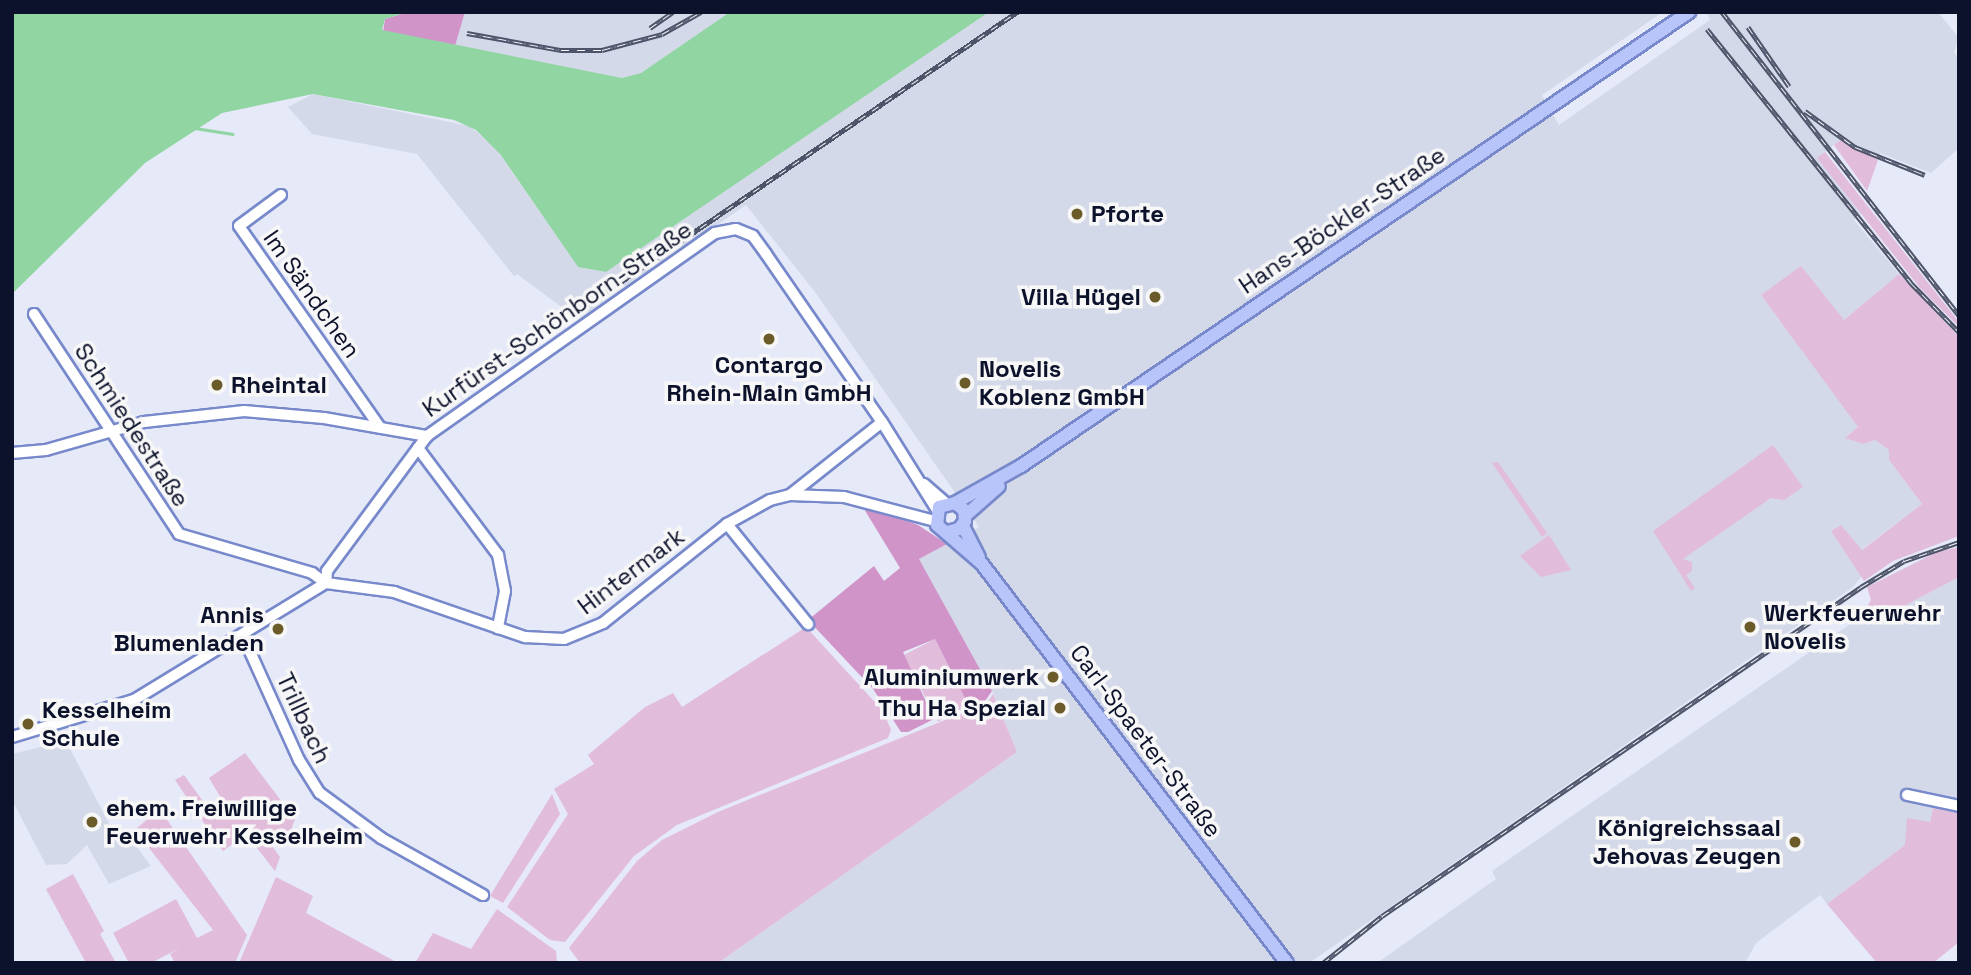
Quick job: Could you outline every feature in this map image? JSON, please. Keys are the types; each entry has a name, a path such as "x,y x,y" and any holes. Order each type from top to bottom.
{"main road":[{"name":"Hans-Böckler-Straße","path":"943,509 1021,466 1689,12"},
{"name":"Hans-Böckler-Straße","path":"964,521 1021,466"},
{"name":"Carl-Spaeter-Straße","path":"943,509 964,521 982,564"},
{"name":"Carl-Spaeter-Straße","path":"943,509 947,532 982,564 1286,961"},
{"path":"947,532 964,521"}],"street":[{"name":"Im Sändchen","path":"281,195 239,226 380,427"},
{"name":"Carl-Spaeter-Straße","path":"736,229 753,236 923,484 943,509"},
{"name":"Kurfürst-Schönborn-Straße","path":"326,583 327,571 428,436 715,233 736,229"},
{"name":"Schmiedestraße","path":"34,314 178,534 312,573 326,583"},
{"path":"14,450 46,450 155,420 244,411 380,427 428,436"},
{"name":"Hintermark","path":"790,495 882,422"},
{"path":"418,448 498,555 505,591 498,628"},
{"name":"Hintermark","path":"326,583 394,592 498,628 544,640 582,634 727,524 755,506 790,495 844,497 943,509"},
{"path":"727,524 808,624"},
{"path":"12,737 134,700 326,583"},
{"name":"Trillbach","path":"243,636 299,760 320,793 381,838 483,895"},
{"path":"1907,795 1959,806"}],"shaded area":[{"path":"12,12 408,12 385,19 382,30 622,78 641,73 730,12 989,12 606,272 578,267 500,154 476,130 454,120 313,94 222,113 145,163 12,294"},
{"path":"408,12 465,12 455,46 383,32 385,19"},
{"path":"465,12 730,12 641,73 622,78 455,46"},
{"name":"Novelis Koblenz GmbH","path":"989,12 1663,12 1542,95 1559,125 1710,20 1706,12 1938,12 1959,38 1954,52 1959,59 1959,148 1931,173 1880,153 1878,160 1840,140 1818,158 1861,214 1854,220 1899,274 1844,320 1761,295 1859,427 1846,437 1875,440 1889,450 1889,460 1922,504 1861,550 1841,525 1831,531 1862,576 1853,587 1309,963 718,963 1017,752 992,691 919,559 979,527 815,292 746,205 579,320 517,274 514,276 417,154 312,134 288,107 313,94 469,126 494,146 578,267 606,272"},
{"path":"1840,140 1878,160 1867,191 1834,145"},
{"path":"1825,152 1959,322 1959,327 1920,288 1817,158"},
{"path":"1801,266 1844,320 1899,274 1959,337 1959,536 1893,561 1864,581 1831,531 1841,525 1862,550 1922,504 1889,460 1889,450 1875,440 1863,444 1845,438 1858,427 1761,295"},
{"path":"1773,445 1803,487 1784,500 1771,498 1683,559 1692,562 1692,571 1686,575 1695,588 1691,591 1653,531"},
{"path":"1498,462 1547,533 1542,537 1492,463"},
{"path":"861,504 918,525 947,544 919,559 992,691 985,701 969,706 935,639 903,652 934,719 908,732 901,732 873,689 808,620 874,566 884,581 900,568"},
{"path":"1549,535 1571,570 1541,577 1520,556"},
{"path":"1959,547 1959,577 1868,625 1862,616 1871,600 1867,587 1937,552"},
{"path":"1959,577 1959,813 1933,808 1930,822 1905,845 1827,904 1820,895 1756,943 1745,963 1377,963 1496,879 1492,871 1862,616 1868,625"},
{"path":"806,627 883,711 891,730 888,738 677,825 634,856 565,942 550,940 507,907 568,814 554,789 594,764 588,755 645,707 673,693 682,707"},
{"path":"935,639 969,706 938,722 904,655"},
{"path":"993,694 1017,752 718,963 580,963 569,948 637,861 662,840 718,812 987,703"},
{"path":"66,741 117,839 128,835 151,866 109,884 87,845 67,864 46,865 12,800 12,754"},
{"path":"245,753 295,819 285,846 278,836 272,846 280,857 275,871 246,834 223,851 175,780 184,775 207,807 221,798 209,778"},
{"path":"552,794 560,814 503,903 490,896"},
{"path":"154,801 247,935 235,963 175,963 170,954 182,947 151,963 129,963 113,933 176,899 197,938 213,930 135,830 150,817 144,807"},
{"path":"1933,808 1959,813 1959,942 1933,963 1877,963 1827,904 1905,845 1907,818 1930,822"},
{"path":"73,874 104,931 100,934 116,963 86,963 46,889"},
{"path":"276,877 313,896 306,913 398,963 239,963"},
{"path":"497,909 556,951 557,963 415,963 433,933 471,949"}],"waterway":[{"path":"195,128 233,134"}],"railway":[{"path":"650,28 673,12"},
{"path":"467,33 561,50 602,50 662,34 701,12"},
{"path":"581,309 1017,12"},
{"path":"1722,12 1959,315"},
{"path":"1748,27 1789,86"},
{"path":"1707,29 1911,283 1959,332"},
{"path":"1805,111 1855,147 1925,175"},
{"path":"1323,963 1382,916 1861,587 1904,561 1959,542"}],"place":[{"name":"Pforte","path":"1077,214"},
{"name":"Villa Hügel","path":"1155,297"},
{"name":"Contargo Rhein-Main GmbH","path":"769,339"},
{"name":"Novelis Koblenz GmbH","path":"965,383"},
{"name":"Rheintal","path":"217,385"},
{"name":"Werkfeuerwehr Novelis","path":"1750,627"},
{"name":"Annis Blumenladen","path":"278,629"},
{"name":"Aluminiumwerk","path":"1053,677"},
{"name":"Thu Ha Spezial","path":"1060,708"},
{"name":"Kesselheim Schule","path":"28,724"},
{"name":"ehem. Freiwillige Feuerwehr Kesselheim","path":"92,822"},
{"name":"Königreichssaal Jehovas Zeugen","path":"1795,842"}]}
